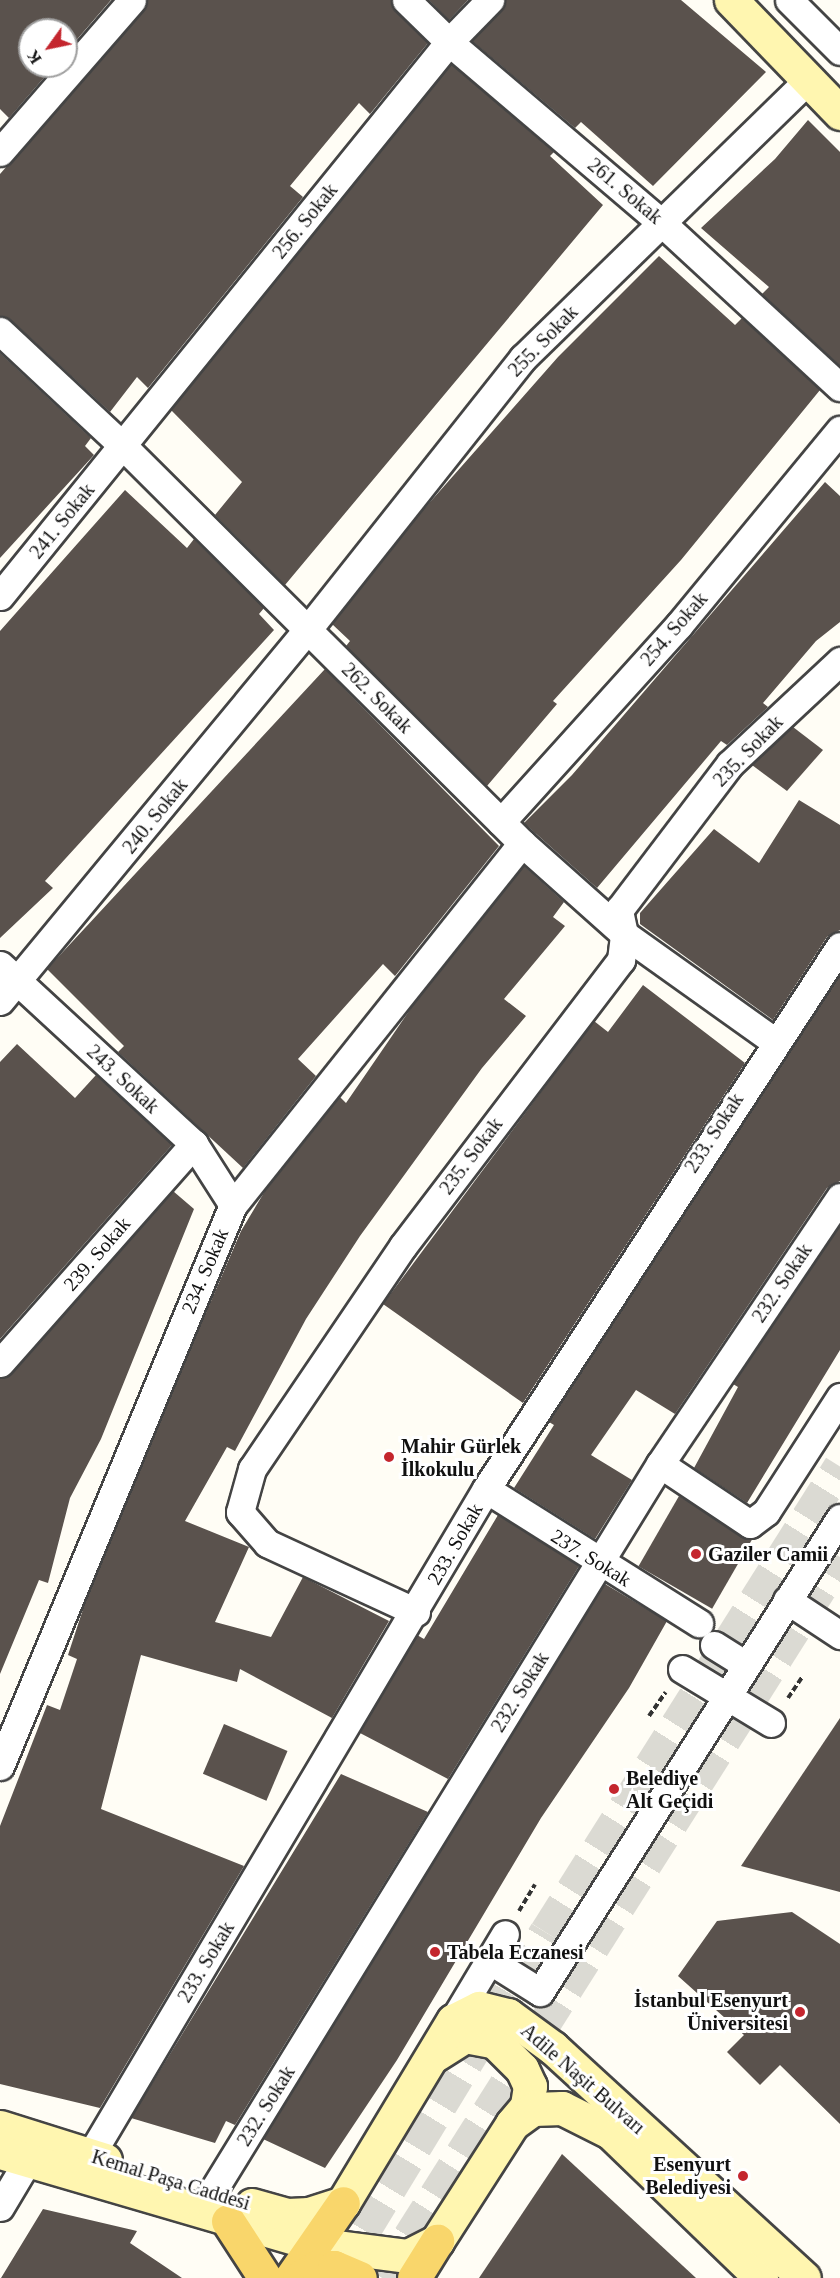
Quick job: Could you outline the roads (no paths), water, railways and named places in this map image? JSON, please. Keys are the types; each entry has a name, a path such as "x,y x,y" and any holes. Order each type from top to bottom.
{"main road":[{"path":"731,0 840,113"},
{"name":"Adile Naşit Bulvarı","path":"453,2021 478,2008 508,2015 535,2034 804,2278"},
{"path":"291,2278 343,2203 453,2021"},
{"path":"432,2056 465,2036 495,2042 522,2069 530,2086 526,2106 512,2124"},
{"name":"Adile Naşit Bulvarı","path":"437,2241 512,2124 533,2109 562,2108 610,2132 761,2278"},
{"name":"Kemal Paşa Caddesi","path":"0,2127 90,2156 220,2207"},
{"name":"Kemal Paşa Caddesi","path":"14,2156 220,2207 288,2215 309,2214 343,2203"},
{"path":"343,2203 348,2226 369,2266"},
{"path":"220,2207 369,2266"},
{"path":"220,2207 265,2278"},
{"path":"300,2278 316,2267 369,2266 408,2256 437,2241"},
{"path":"414,2278 437,2241"}],"street":[{"path":"0,152 132,0"},
{"name":"261. Sokak","path":"406,0 449,42 662,223 840,387"},
{"name":"256. Sokak","path":"123,446 449,42 490,0"},
{"path":"789,0 840,51"},
{"name":"255. Sokak","path":"308,629 523,358 808,80"},
{"name":"262. Sokak","path":"0,331 123,446 522,843 624,934 774,1041"},
{"name":"254. Sokak","path":"501,822 679,625 840,430"},
{"name":"241. Sokak","path":"0,596 123,446"},
{"name":"240. Sokak","path":"6,983 308,629"},
{"name":"235. Sokak","path":"416,1612 267,1543 240,1512 249,1480 285,1416 403,1246 621,960 624,934 619,910 730,764 840,661"},
{"name":"234. Sokak","path":"0,1766 233,1205 522,843"},
{"name":"233. Sokak","path":"90,2156 416,1612 486,1489 774,1041 840,946"},
{"name":"243. Sokak","path":"6,983 194,1144 233,1205"},
{"name":"239. Sokak","path":"0,1363 194,1144"},
{"name":"232. Sokak","path":"220,2207 660,1464 840,1197"},
{"path":"750,1524 766,1512 840,1397"},
{"path":"660,1464 750,1524 769,1526 840,1427"},
{"name":"237. Sokak","path":"486,1489 599,1564 699,1623"},
{"path":"489,1960 540,1992 725,1695 840,1518"},
{"path":"787,1600 840,1635"},
{"path":"714,1645 745,1664"},
{"path":"682,1669 771,1723"},
{"path":"453,2021 505,1934"},
{"path":"0,2207 14,2156"}],"tunnel":[{"path":"339,2272 546,1932 840,1466"},
{"path":"383,2278 840,1557"}],"place":[{"name":"Mahir Gürlek İlkokulu","path":"389,1457"},
{"name":"Gaziler Camii","path":"696,1554"},
{"name":"Belediye Alt Geçidi","path":"614,1789"},
{"name":"Tabela Eczanesi","path":"435,1952"},
{"name":"İstanbul Esenyurt Üniversitesi","path":"800,2012"},
{"name":"Esenyurt Belediyesi","path":"743,2176"}]}
